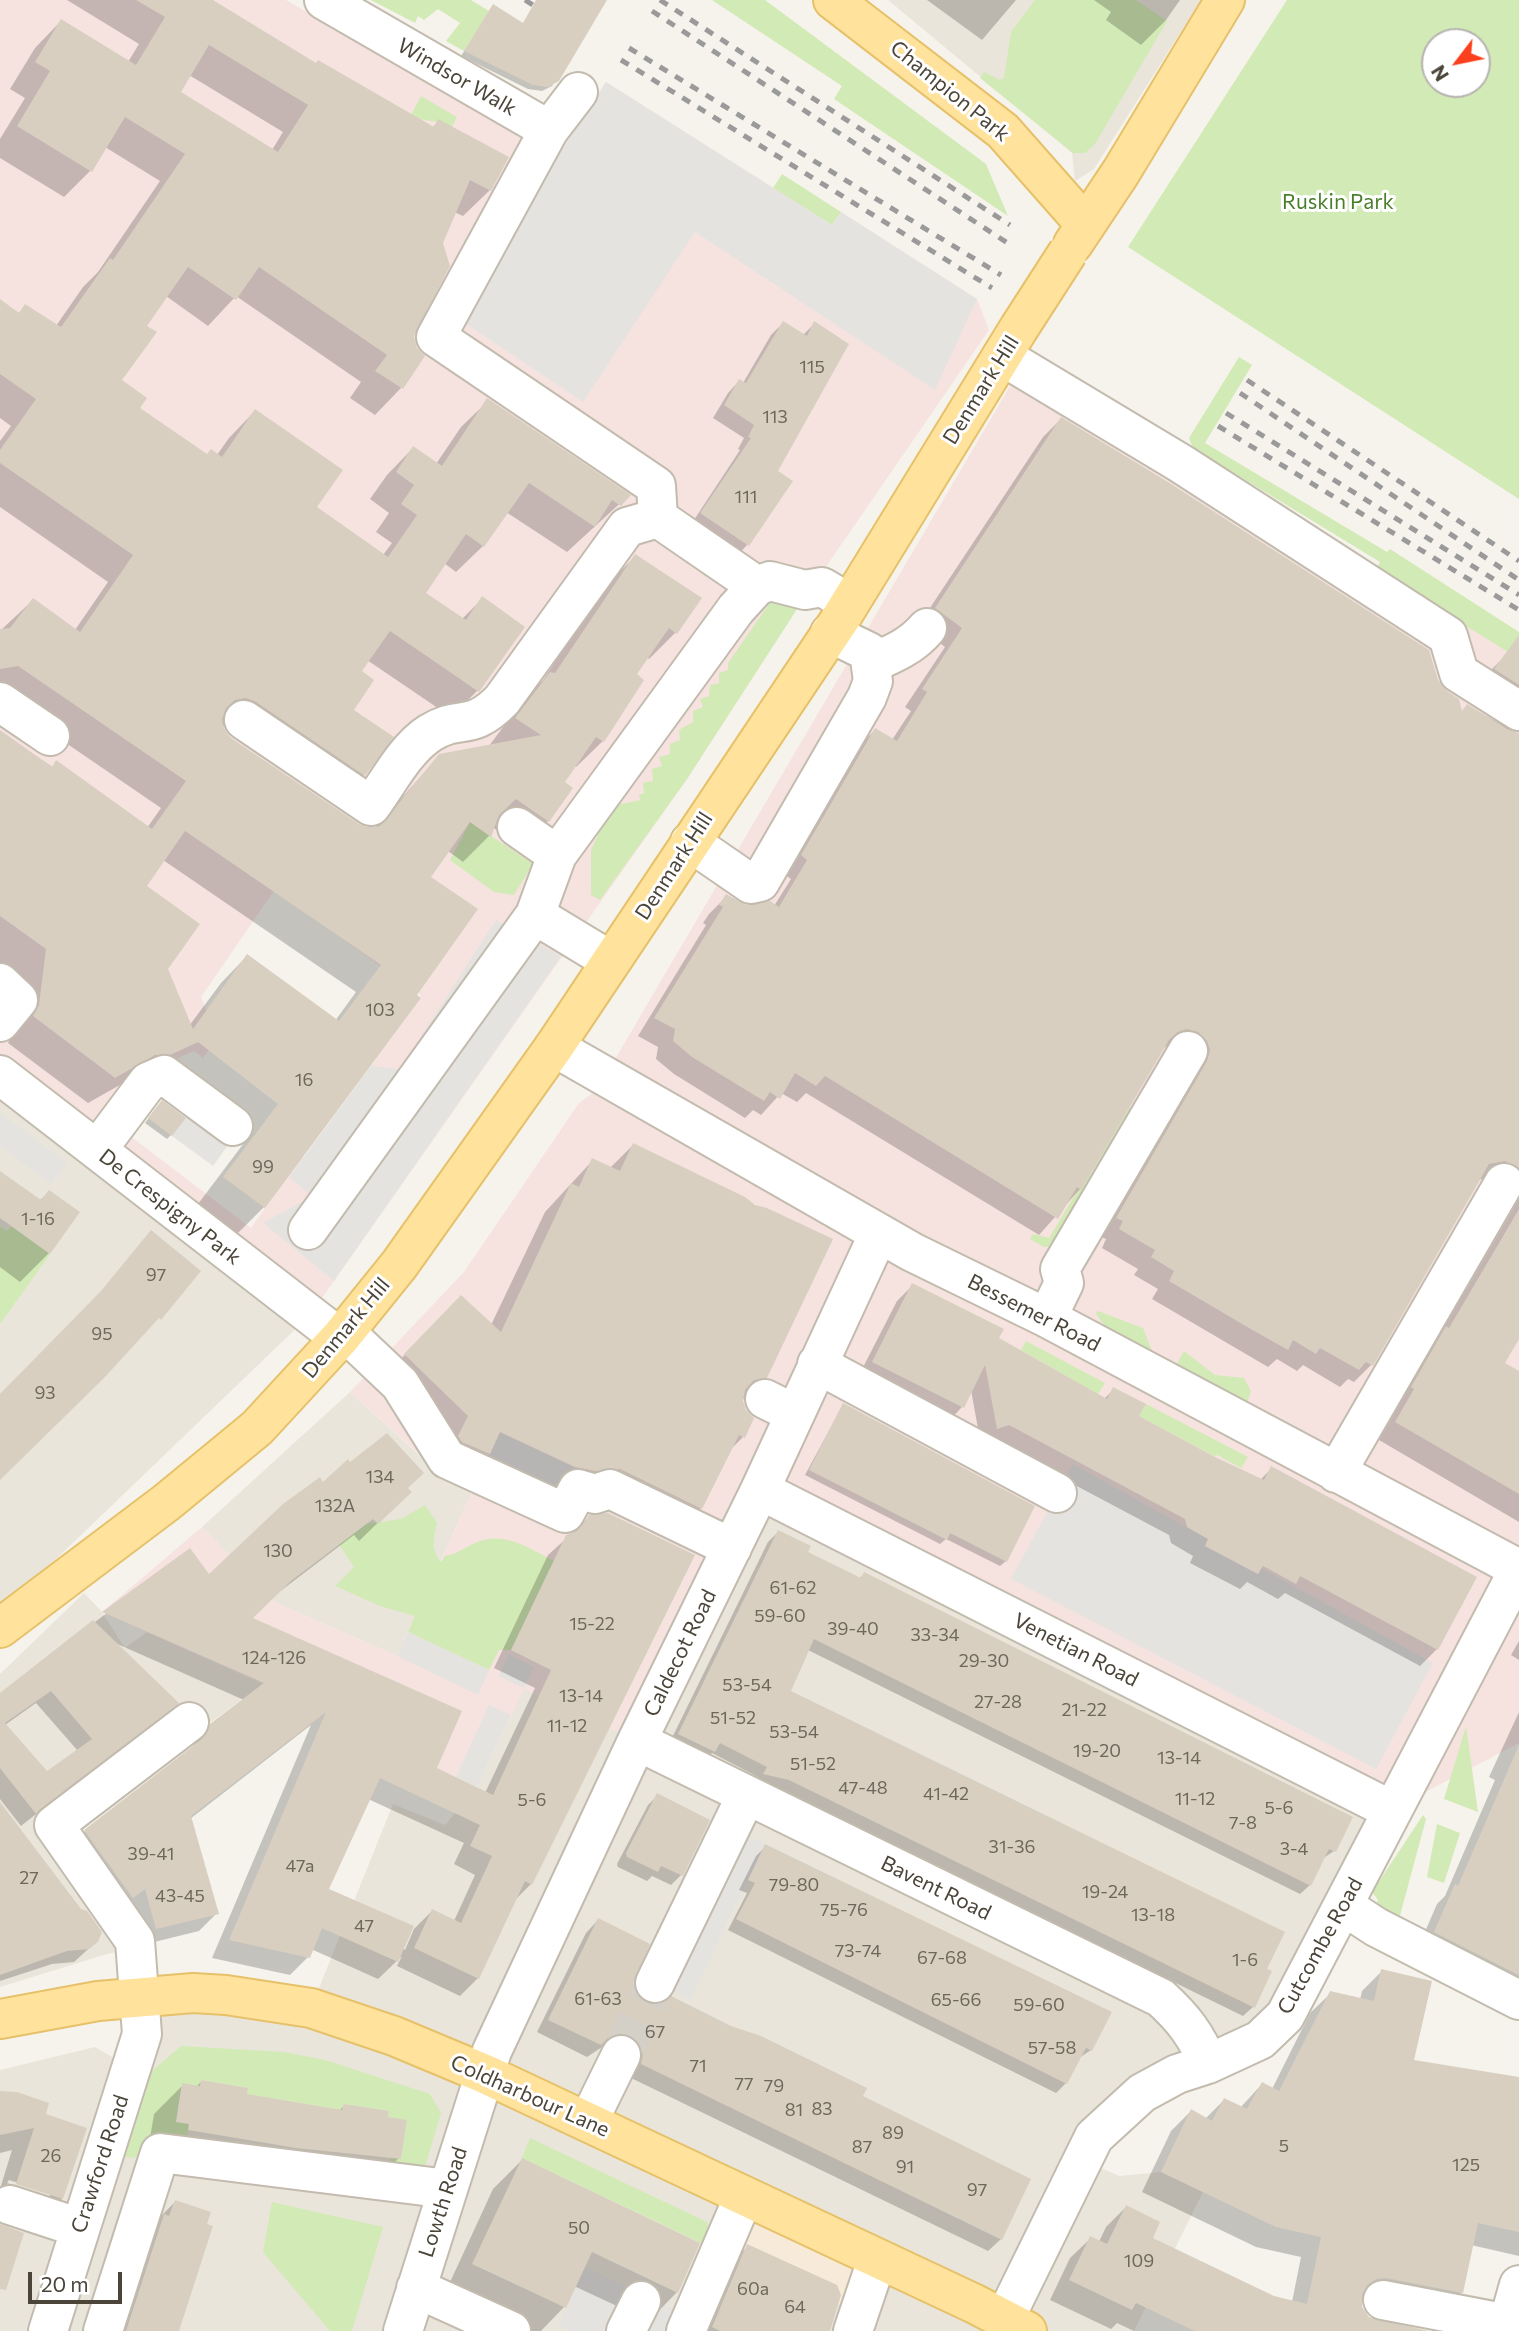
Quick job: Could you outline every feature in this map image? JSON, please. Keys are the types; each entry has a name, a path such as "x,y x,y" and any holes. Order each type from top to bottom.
{"main road":[{"name":"Champion Park","path":"833,0 959,94 1003,131 1077,238"},
{"name":"Denmark Hill","path":"0,1628 167,1502 257,1428 342,1335 399,1265 554,1047 840,619 1010,342 1121,172 1225,0"},
{"name":"Coldharbour Lane","path":"0,2019 37,2010 140,1997 226,1994 311,2008 394,2036 485,2074 1015,2325"}],"street":[{"name":"Windsor Walk","path":"324,0 549,130"},
{"path":"578,92 549,130 436,337 656,486 658,518"},
{"path":"1010,342 1180,463 1448,636 1459,673 1519,712"},
{"path":"658,518 757,586"},
{"path":"244,720 371,806 415,744 448,725 475,722 487,716 502,700 626,527 658,518"},
{"path":"308,1230 535,915 557,855 688,672 757,586 770,581 804,590 813,608 840,619 869,652 873,681 867,697 760,882 751,884 690,842"},
{"path":"872,663 899,651 927,628"},
{"path":"0,702 50,736"},
{"path":"517,827 557,855"},
{"path":"535,915 611,961"},
{"path":"0,983 18,1000 0,1021"},
{"name":"Bessemer Road","path":"554,1047 879,1233 1047,1318 1519,1569"},
{"path":"1047,1318 1064,1283 1060,1269 1188,1051"},
{"path":"97,1150 148,1082 164,1074 233,1126"},
{"name":"De Crespigny Park","path":"0,1075 342,1335 400,1384 447,1459 565,1513 578,1489 595,1494 610,1489 732,1548"},
{"path":"1336,1473 1504,1183"},
{"name":"Caldecot Road","path":"485,2074 492,2051 637,1741 760,1490 780,1406 817,1364 879,1233"},
{"path":"817,1364 1057,1493"},
{"name":"Venetian Road","path":"760,1490 1391,1810"},
{"name":"Cutcombe Road","path":"1015,2325 1094,2137 1142,2093 1177,2074 1208,2064 1260,2040 1285,2016 1519,1569"},
{"name":"Crawford Road","path":"48,2331 142,2034 135,1941 54,1825 189,1722"},
{"name":"Bavent Road","path":"637,1741 1161,1998 1183,2018 1198,2039 1208,2064"},
{"path":"655,1983 746,1796"},
{"path":"1344,1906 1376,1927 1519,2000"},
{"path":"588,2122 621,2055"},
{"name":"Lowth Road","path":"403,2331 485,2074"},
{"path":"103,2331 160,2153 448,2189"},
{"path":"686,2331 744,2196"},
{"path":"10,2205 80,2228"},
{"path":"853,2331 877,2260"},
{"path":"1383,2300 1513,2325 1519,2285"},
{"path":"416,2288 511,2331"}],"shaded area":[{"path":"0,0 286,0 557,157 606,82 832,225 841,212 977,299 989,330 799,606 687,779 310,1315 0,1075","holes":["274,891 419,993 421,998 303,1158 223,1177 265,1208 251,1228 108,1119 140,1075 194,1051 203,1058 217,1039 201,997"]},
{"path":"888,0 1201,0 1094,169 1075,181 1072,153"},
{"path":"606,82 832,225 841,212 977,299 935,390 695,232 583,402 463,322 557,157"},
{"path":"1030,352 1519,659 1519,1743 1391,1810 761,1490 637,1741 524,1689 477,1787 392,1747 394,1742 102,1612 202,1527 274,1602 397,1656 473,1490 440,1473 350,1392 464,1272 579,1103 594,1092 611,1066"},
{"path":"496,920 561,956 334,1281 263,1223 312,1196 289,1177 371,1066 400,1069"},
{"path":"0,1075 310,1315 0,1613"},
{"path":"0,1113 67,1163 51,1184 0,1146"},
{"path":"189,1114 229,1144 213,1166 172,1136"},
{"path":"350,1392 439,1473 473,1490 397,1656 274,1602 202,1527"},
{"path":"500,1432 590,1475 565,1534 473,1490"},
{"path":"1073,1464 1208,1539 1205,1546 1257,1574 1261,1568 1433,1663 1376,1769 1011,1579"},
{"path":"760,1490 1391,1810 1285,2016 1208,2064 1083,2160 1119,2176 1161,2172 1203,2192 1134,2331 0,2331 0,2070 95,2047 131,2068 140,1996 311,2008 393,1804 445,1825 477,1787 524,1688 608,1730","holes":["753,2201 838,2305 752,2267"]},
{"path":"84,1593 102,1612 125,1648 147,1632 263,1684 69,1826 146,1946 107,1954 0,1987 0,1674"},
{"path":"408,1632 489,1670 478,1695 397,1656"},
{"path":"509,1654 534,1667 524,1688 498,1676"},
{"path":"489,1705 511,1715 477,1787 456,1777"},
{"path":"731,1827 765,1844 690,2000 655,1983"},
{"path":"753,2201 877,2260 857,2312 727,2256"},
{"path":"585,2267 698,2321 693,2331 569,2331 558,2326"}],"green space":[{"path":"371,0 471,0 489,11 464,51 446,41 460,23 438,9 424,20 418,16 415,23"},
{"path":"712,0 765,0 986,164 1008,216 834,99 842,86"},
{"path":"1035,0 1136,0 1167,21 1095,144 1085,153 1073,153 980,78 984,72 1000,80 1004,78 1011,32"},
{"name":"Ruskin Park","path":"1287,0 1519,0 1519,499 1128,247"},
{"path":"421,96 457,117 452,127 411,115"},
{"path":"782,174 841,212 832,225 773,188"},
{"path":"1239,357 1252,365 1205,443 1387,552 1390,549 1519,632 1519,659 1376,570 1380,562 1193,448 1189,438"},
{"path":"772,600 799,606 687,779 600,900 591,895 591,850 615,799 622,804 640,800 639,795 644,793 643,783 653,781 652,769 662,766 659,757 670,754 670,744 680,740 679,730 693,722 693,711 703,707 700,699 709,696 710,685 719,683 719,673 728,670 728,663"},
{"path":"470,822 533,864 514,895 494,892 450,860"},
{"path":"1128,1107 1136,1112 1051,1247 1044,1247 1030,1239 1033,1234 1049,1238"},
{"path":"0,1226 7,1231 12,1226 50,1254 0,1324"},
{"path":"1098,1311 1143,1328 1154,1356 1114,1334 1101,1321 1096,1313"},
{"path":"1026,1341 1105,1383 1098,1394 1021,1350"},
{"path":"1184,1351 1215,1375 1244,1378 1251,1391 1247,1403 1171,1374"},
{"path":"1146,1404 1248,1457 1241,1468 1217,1455 1214,1456 1139,1416"},
{"path":"425,1505 437,1523 434,1544 441,1562 445,1556 475,1543 496,1538 516,1542 554,1561 511,1650 499,1650 489,1670 408,1632 415,1616 380,1606 335,1586 354,1567 339,1544 365,1524 401,1519"},
{"path":"1466,1726 1478,1812 1444,1799"},
{"path":"1423,1815 1426,1819 1398,1923 1375,1906 1378,1900 1372,1892"},
{"path":"1437,1824 1460,1833 1444,1883 1427,1877"},
{"path":"181,2046 284,2052 325,2060 430,2094 441,2113 422,2177 390,2173 391,2157 401,2159 407,2121 388,2117 389,2111 344,2104 342,2110 247,2094 248,2088 201,2080 200,2086 182,2084 176,2121 189,2124 187,2136 151,2136 135,2158 125,2157 152,2071"},
{"path":"530,2138 707,2222 710,2247 522,2158"},
{"path":"272,2202 383,2227 352,2331 330,2331 263,2252"}],"building":[{"path":"136,0 213,0 316,63 318,60 434,127 438,119 509,157 491,191 470,180 443,243 450,266 414,336 417,348 425,356 403,389 375,371 387,355 259,267 236,300 188,267 147,326 157,332 122,380 147,398 140,408 207,454 211,449 222,457 255,409 343,470 317,507 388,557 417,515 401,504 414,485 396,472 413,446 442,466 487,398 631,495 621,506 612,500 595,527 529,483 484,547 466,534 426,593 466,620 482,596 525,627 479,692 390,631 362,671 374,680 354,710 394,737 365,776 256,702 246,698 235,700 226,708 222,719 224,729 231,738 359,824 369,828 380,826 439,754 541,735 515,718 550,672 555,673 635,554 702,598 677,634 669,628 637,674 644,680 604,742 596,737 565,782 573,788 549,822 516,799 499,815 491,837 470,822 431,877 478,909 417,995 421,998 265,1208 223,1177 278,1104 198,1042 170,1055 155,1055 115,1078 33,1016 39,1005 46,949 0,916 0,730 52,767 56,760 152,829 186,781 18,666 0,669 0,629 10,628 33,598 80,632 133,555 0,463 0,450 36,399 0,374 0,299 19,313 25,304 61,327 110,258 113,260 185,154 125,117 92,172 17,126 50,71 35,62 61,19 136,65 165,17","holes":["209,45 308,105 278,152 181,92","185,831 381,965 339,1021 247,954 193,1029 168,969 200,924 147,886"]},
{"path":"536,0 607,0 559,81 548,87 533,85 464,51 493,4 523,23"},
{"path":"783,321 807,336 814,321 849,344 778,471 793,481 749,546 700,513 751,438 748,437 754,425 724,405 739,379 746,383"},
{"path":"1061,417 1168,482 1429,650 1438,680 1447,691 1459,699 1462,711 1467,704 1507,729 1519,733 1519,1168 1505,1161 1489,1164 1373,1366 1366,1362 1359,1370 1320,1348 1316,1354 1293,1340 1288,1350 1169,1281 1174,1271 1151,1257 1155,1250 1119,1229 1123,1221 1116,1218 1207,1061 1210,1050 1207,1041 1198,1032 1187,1029 1178,1032 1169,1040 1081,1190 1077,1187 1058,1219 825,1076 816,1086 795,1073 780,1099 770,1092 764,1101 692,1057 673,1041 675,1029 654,1018 723,907 719,905 726,894 746,905 770,901 779,907 807,860 801,855 875,728 897,741 927,692 922,689 962,628 935,608"},
{"path":"1519,635 1519,685 1494,669"},
{"path":"162,1100 186,1118 172,1136 148,1118"},
{"path":"633,1143 745,1197 755,1205 833,1239 767,1378 754,1380 745,1390 743,1401 746,1410 754,1418 745,1438 739,1435 702,1509 620,1469 595,1471 575,1467 500,1432 490,1454 462,1442 458,1436 468,1416 404,1354 461,1295 501,1332 571,1183 579,1187 592,1158 620,1171"},
{"path":"0,1171 41,1200 49,1190 80,1212 50,1254 0,1218"},
{"path":"1519,1209 1519,1339 1505,1363 1519,1371 1519,1494 1395,1422 1414,1389 1411,1387 1446,1326 1449,1328"},
{"path":"151,1230 201,1271 161,1320 159,1318 104,1378 0,1480 0,1394 101,1291"},
{"path":"912,1283 1004,1329 999,1338 1107,1399 1113,1387 1146,1404 1139,1416 1215,1457 1264,1480 1271,1466 1477,1577 1438,1650 1300,1576 1296,1584 1263,1566 1258,1574 1205,1546 1208,1539 1187,1527 1185,1519 1009,1425 997,1429 985,1365 964,1408 872,1362"},
{"path":"843,1403 1035,1506 1007,1562 950,1533 947,1540 809,1470"},
{"path":"387,1433 424,1473 408,1488 412,1492 378,1524 373,1519 291,1581 253,1618 462,1711 437,1768 493,1795 551,1670 511,1650 566,1535 577,1531 589,1515 608,1513 695,1555 532,1885 525,1881 479,1979 414,1948 432,1909 461,1923 492,1856 470,1846 480,1825 380,1778 329,1889 414,1926 398,1962 322,1928 310,1958 229,1940 326,1712 191,1816 219,1914 156,1929 145,1889 133,1898 84,1830 202,1739 210,1724 264,1683 102,1612 190,1548 209,1574 283,1504 320,1477 323,1482 348,1459 350,1462"},
{"path":"778,1530 811,1546 808,1552 861,1578 864,1572 1353,1817 1336,1852 1329,1849 1311,1886 814,1639 791,1691 1285,1932 1267,1969 1272,1971 1255,2008 789,1780 763,1774 767,1767 720,1743 715,1752 678,1734"},
{"path":"93,1620 179,1703 36,1814 0,1768 0,1693","holes":["51,1691 92,1739 47,1771 5,1723"]},
{"path":"1519,1745 1519,1975 1434,1932 1455,1884 1458,1886"},
{"path":"657,1793 710,1820 683,1876 661,1866 658,1872 627,1857 626,1853"},
{"path":"0,1802 81,1909 87,1911 102,1932 98,1942 89,1949 67,1951 0,1975"},
{"path":"765,1844 1112,2012 1092,2051 1086,2048 1067,2084 736,1919 755,1883 748,1880"},
{"path":"598,1918 650,1944 633,1984 637,1995 645,2002 657,2005 671,1996 731,2026 761,2036 867,2088 863,2096 1031,2179 1002,2240 641,2064 643,2054 639,2043 630,2035 619,2033 609,2037 601,2045 548,2020"},
{"path":"1381,1969 1432,1981 1414,2060 1519,2077 1519,2232 1478,2223 1463,2293 1386,2278 1376,2279 1367,2285 1362,2295 1362,2307 1369,2317 1429,2331 1195,2331 1136,2303 1132,2310 1069,2280 1090,2236 1107,2244 1126,2205 1160,2222 1153,2238 1274,2296 1307,2304 1321,2237 1276,2227 1161,2172 1191,2109 1212,2121 1224,2098 1247,2109 1262,2082 1279,2091 1330,1991 1374,2001"},
{"path":"201,2080 248,2088 247,2094 342,2110 344,2104 389,2111 388,2117 407,2120 401,2159 296,2148 188,2130 189,2124 176,2122 182,2083 200,2086"},
{"path":"0,2091 17,2092 49,2103 46,2114 87,2128 63,2199 16,2184 34,2128 0,2135"},
{"path":"522,2158 700,2243 678,2293 592,2252 566,2308 472,2264"},
{"path":"175,2200 211,2212 207,2224 213,2226 179,2331 126,2331 164,2214 169,2216"},
{"path":"0,2224 24,2233 6,2290 0,2289"},
{"path":"747,2244 837,2285 841,2295 830,2331 720,2331 712,2327"}],"tunnel":[{"path":"621,2055 655,1983"}],"railway":[{"path":"525,0 533,5"},
{"path":"660,0 1010,225"},
{"path":"652,11 1009,244"},
{"path":"629,48 1001,275"},
{"path":"621,60 992,288"},
{"path":"1247,380 1519,561"},
{"path":"1240,393 1519,580"},
{"path":"1226,413 1519,595"},
{"path":"1218,426 1519,610"}]}
